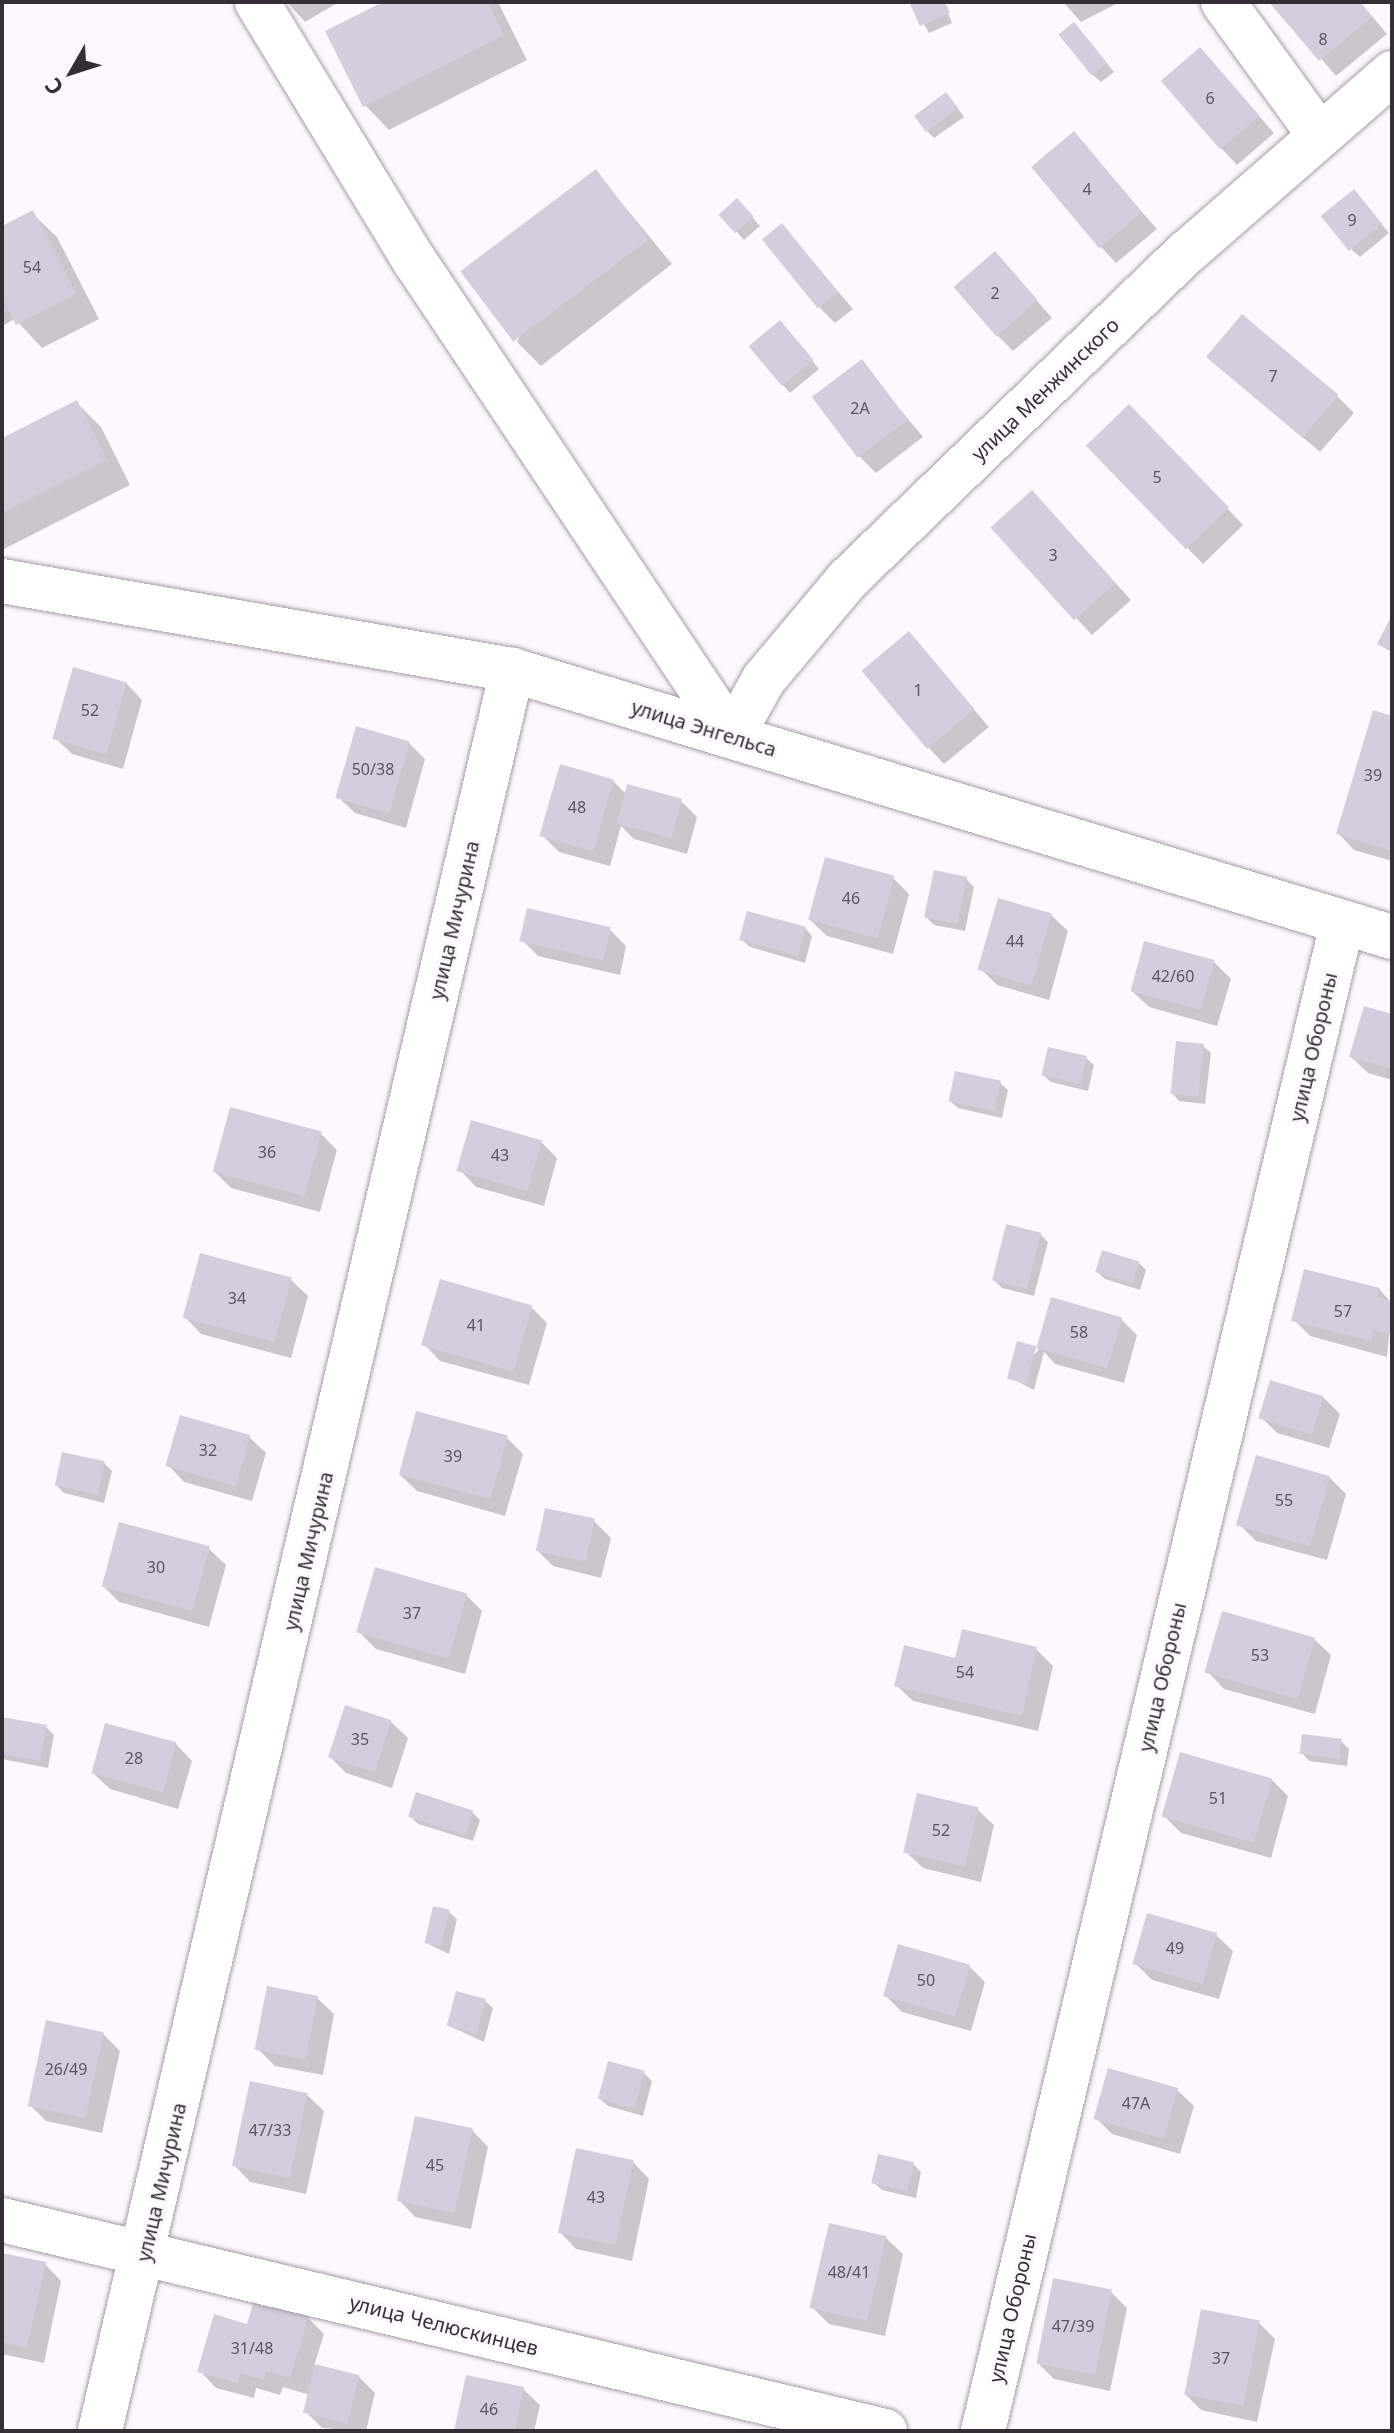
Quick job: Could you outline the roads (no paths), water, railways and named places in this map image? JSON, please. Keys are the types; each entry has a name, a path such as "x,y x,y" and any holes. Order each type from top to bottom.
{"street":[{"path":"257,2 414,260 732,736"},
{"path":"1223,2 1320,136"},
{"name":"улица Менжинского","path":"732,736 764,679 848,579 1186,253 1392,73"},
{"name":"улица Энгельса","path":"2,581 512,670 1392,937"},
{"name":"улица Мичурина","path":"100,2431 145,2253 512,670"},
{"name":"улица Обороны","path":"983,2431 1342,924"},
{"name":"улица Челюскинцев","path":"2,2220 885,2431"}]}
